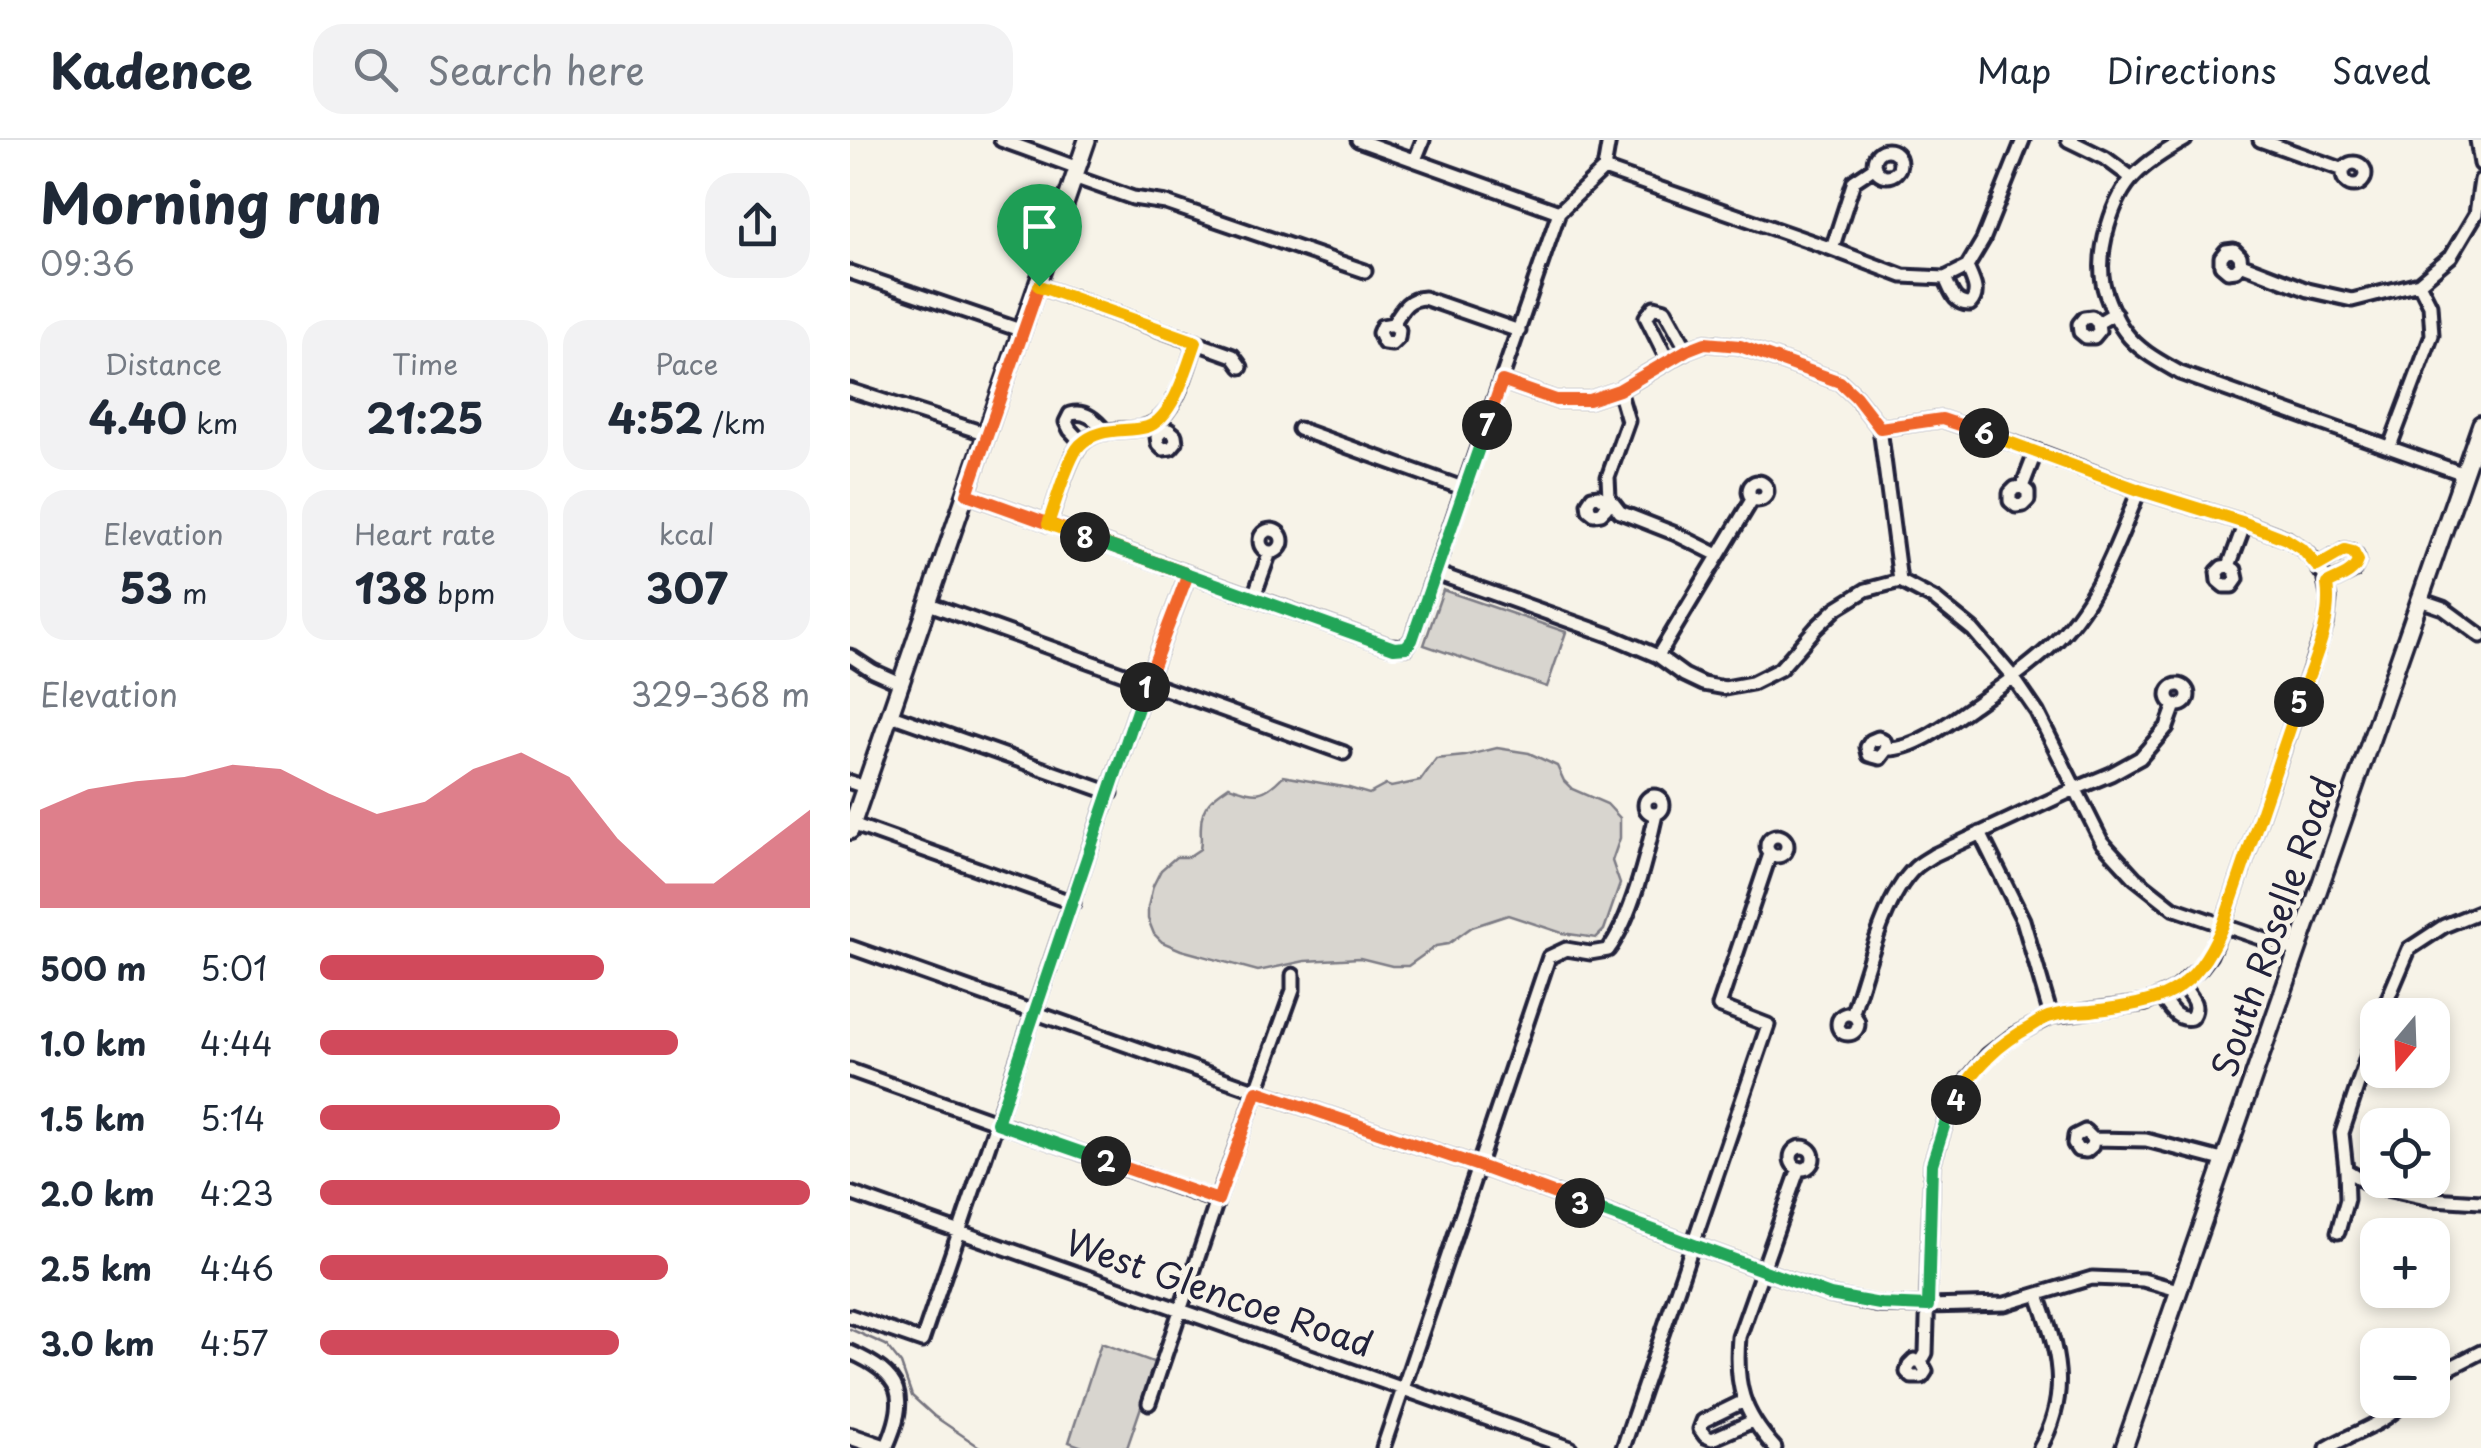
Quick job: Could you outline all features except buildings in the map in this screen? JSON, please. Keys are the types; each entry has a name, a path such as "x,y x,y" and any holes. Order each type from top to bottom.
{"main road":[{"path":"851,828 858,785 891,715 1088,140"},
{"name":"South Roselle Road","path":"2124,1448 2481,424"},
{"path":"850,1436 886,1448"}],"street":[{"path":"1001,140 1133,198 1166,203 1366,271"},
{"path":"1358,140 1559,212"},
{"path":"1415,160 1422,140"},
{"path":"967,494 1394,648 1406,647 1412,640 1466,488 1559,212 1604,169 1609,140"},
{"path":"1604,169 1903,276 1945,278 1968,267 1983,240 2023,140"},
{"path":"2068,140 2105,158 2132,178"},
{"path":"2185,140 2158,155 2132,178 2114,208 2103,246 2103,283 2125,333 2146,353 2180,373 2464,474"},
{"path":"2260,140 2344,170"},
{"path":"2477,140 2481,164"},
{"path":"1832,249 1854,180 1875,167"},
{"path":"2241,264 2308,290 2352,300 2419,284 2451,256 2476,214 2481,180"},
{"path":"1945,278 1956,300 1970,304 1976,292 1968,267"},
{"path":"850,272 1022,331"},
{"path":"2390,446 2432,335 2430,305 2419,284"},
{"path":"1039,286 1234,356 1241,367"},
{"path":"1394,324 1406,303 1424,298 1519,331"},
{"path":"1668,361 1646,316 1654,307 1666,310 1687,350"},
{"path":"2098,323 2115,313"},
{"path":"1048,524 1077,448 1093,435 1158,426 1179,388 1196,342"},
{"path":"1502,381 1556,400 1589,400 1619,390 1705,343 1740,346 1840,382 1880,428 1900,581"},
{"path":"850,390 987,434"},
{"path":"1619,390 1628,421 1608,477 1607,500 1620,512 1718,555"},
{"path":"1082,443 1066,422 1070,414 1089,416 1106,432"},
{"path":"1880,428 1942,419 2139,490 2245,523 2296,544 2323,576 2329,599 2326,624 2223,925 2201,967 2162,997 2136,1005 2051,1016 2013,1036 1988,1055 1969,1078 1947,1117 1932,1164 1926,1353 1921,1362"},
{"path":"1299,429 1466,488"},
{"path":"2022,487 2036,450"},
{"path":"1887,749 1899,749 1946,725 2051,647 2080,613 2112,559 2139,490"},
{"path":"1658,656 1753,498"},
{"path":"2230,566 2245,523"},
{"path":"1254,596 1270,552"},
{"path":"1436,573 1609,635 1658,656 1684,675 1725,688 1752,683 1780,669 1838,608 1866,590 1900,581 1936,600 1973,630 2013,678 2036,712 2102,842 2135,878 2173,908 2298,951"},
{"path":"850,1316 922,1341 1146,684 1188,574"},
{"path":"2420,600 2443,608 2481,636"},
{"path":"929,604 1344,753"},
{"path":"850,656 902,684"},
{"path":"1852,1015 1885,916 1914,868 1934,854 2140,758 2167,727 2175,705"},
{"path":"891,715 1111,793"},
{"path":"1383,1448 1549,957 1566,950 1608,950 1620,933 1656,814"},
{"path":"851,828 1073,903"},
{"path":"1980,833 2024,920 2051,1016"},
{"path":"1624,1448 1768,1025 1719,1006 1770,854"},
{"path":"2387,998 2409,949 2444,926 2481,911"},
{"path":"850,946 1479,1166 1830,1295 1880,1304 2004,1304 2092,1278 2143,1280 2178,1290"},
{"path":"1149,1403 1293,990 1293,975"},
{"path":"2162,997 2176,1015 2185,1020 2190,1018 2196,1004 2182,985"},
{"path":"850,1070 1218,1200"},
{"path":"2338,1232 2347,1199 2342,1134 2360,1079"},
{"path":"2093,1139 2146,1140 2226,1161"},
{"path":"1775,1448 1753,1421 1744,1401 1737,1366 1739,1337 1799,1168"},
{"path":"2346,1170 2372,1186 2432,1199 2481,1202"},
{"name":"West Glencoe Road","path":"850,1193 1570,1448"},
{"path":"2038,1295 2055,1343 2060,1376 2055,1409 2040,1448"},
{"path":"850,1352 869,1360 890,1378 900,1396 896,1427 886,1448"},
{"path":"2450,1368 2481,1352"},
{"path":"1744,1401 1703,1421 1700,1429 1712,1439 1753,1421"},
{"path":"2327,1448 2387,1418"}],"shaded area":[{"path":"1443,590 1566,632 1547,687 1424,645"},
{"path":"1497,748 1529,753 1557,766 1572,789 1607,804 1620,818 1620,838 1612,861 1620,884 1604,930 1596,938 1562,933 1508,915 1472,927 1408,966 1360,958 1305,961 1258,971 1181,950 1154,934 1148,907 1161,870 1176,857 1188,857 1200,849 1203,812 1229,786 1258,793 1283,776 1369,794 1386,785 1420,781 1436,759"},
{"path":"1101,1343 1156,1363 1127,1448 1085,1448 1069,1442"}],"waterway":[{"path":"850,1329 886,1345 901,1364 912,1396 981,1448"}],"route":[{"path":"1039,286 967,494 1048,524 1188,574 1146,684 997,1123 1218,1200 1257,1091 1479,1166 1830,1295 1880,1304 1928,1306 1932,1164 1947,1117 1969,1078 1988,1055 2013,1036 2051,1016 2146,1003 2182,985 2201,967 2223,925 2326,624 2327,584 2353,571 2358,561 2353,552 2345,550 2317,566 2286,539 1942,419 1880,428 1840,382 1740,346 1705,343 1619,390 1589,400 1556,400 1502,381 1412,640 1406,647 1394,648 1254,596 1048,524 1077,448 1093,435 1150,426 1165,414 1196,342 1039,286"}]}
